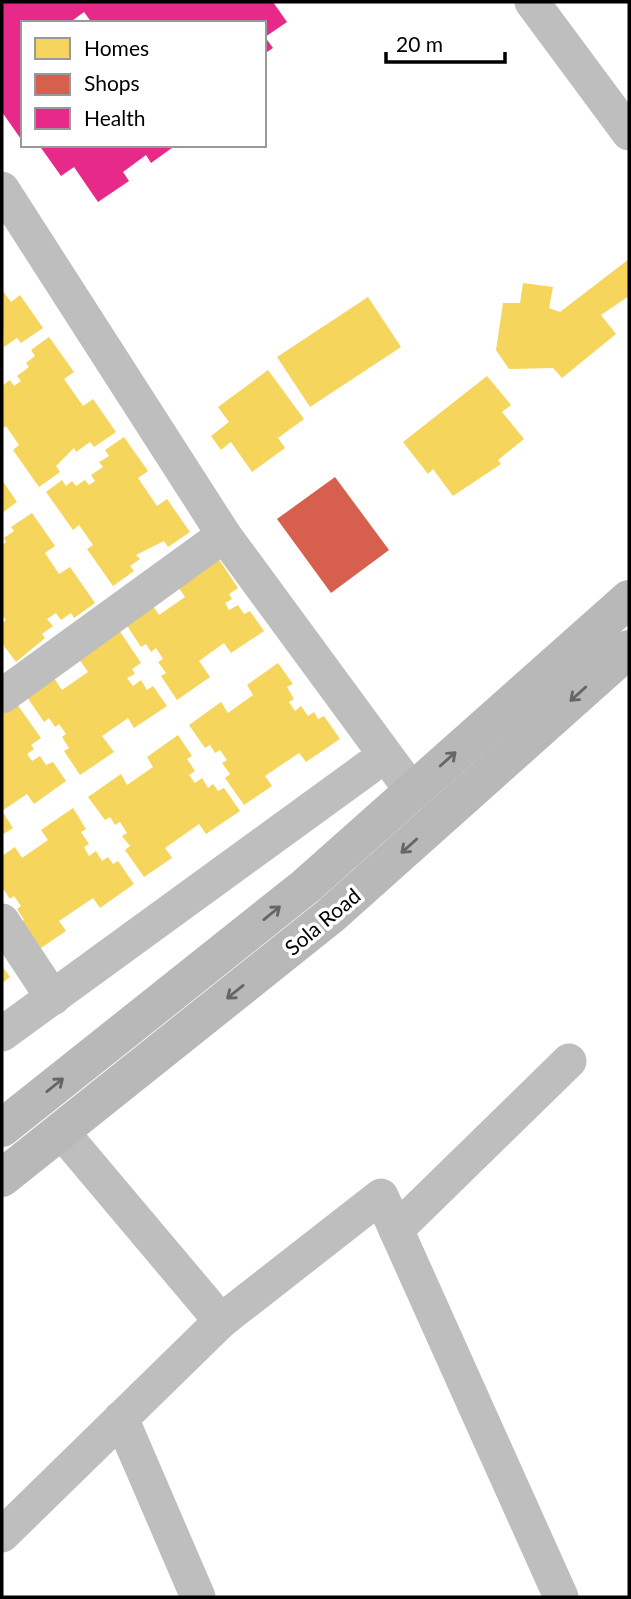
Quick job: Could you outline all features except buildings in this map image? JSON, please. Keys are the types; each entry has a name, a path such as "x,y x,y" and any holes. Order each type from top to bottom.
{"main road":[{"name":"Sola Road","path":"2,1128 306,886 629,599"},
{"name":"Sola Road","path":"2,1178 330,916 629,649"}],"street":[{"path":"541,5 629,133"},
{"path":"2,189 224,535 412,791"},
{"path":"6,685 224,535"},
{"path":"2,1034 369,767"},
{"path":"2,921 53,998"},
{"path":"396,1230 569,1061"},
{"path":"61,1131 221,1321"},
{"path":"2,1535 221,1321 381,1196 561,1597"},
{"path":"121,1418 198,1597"}]}
